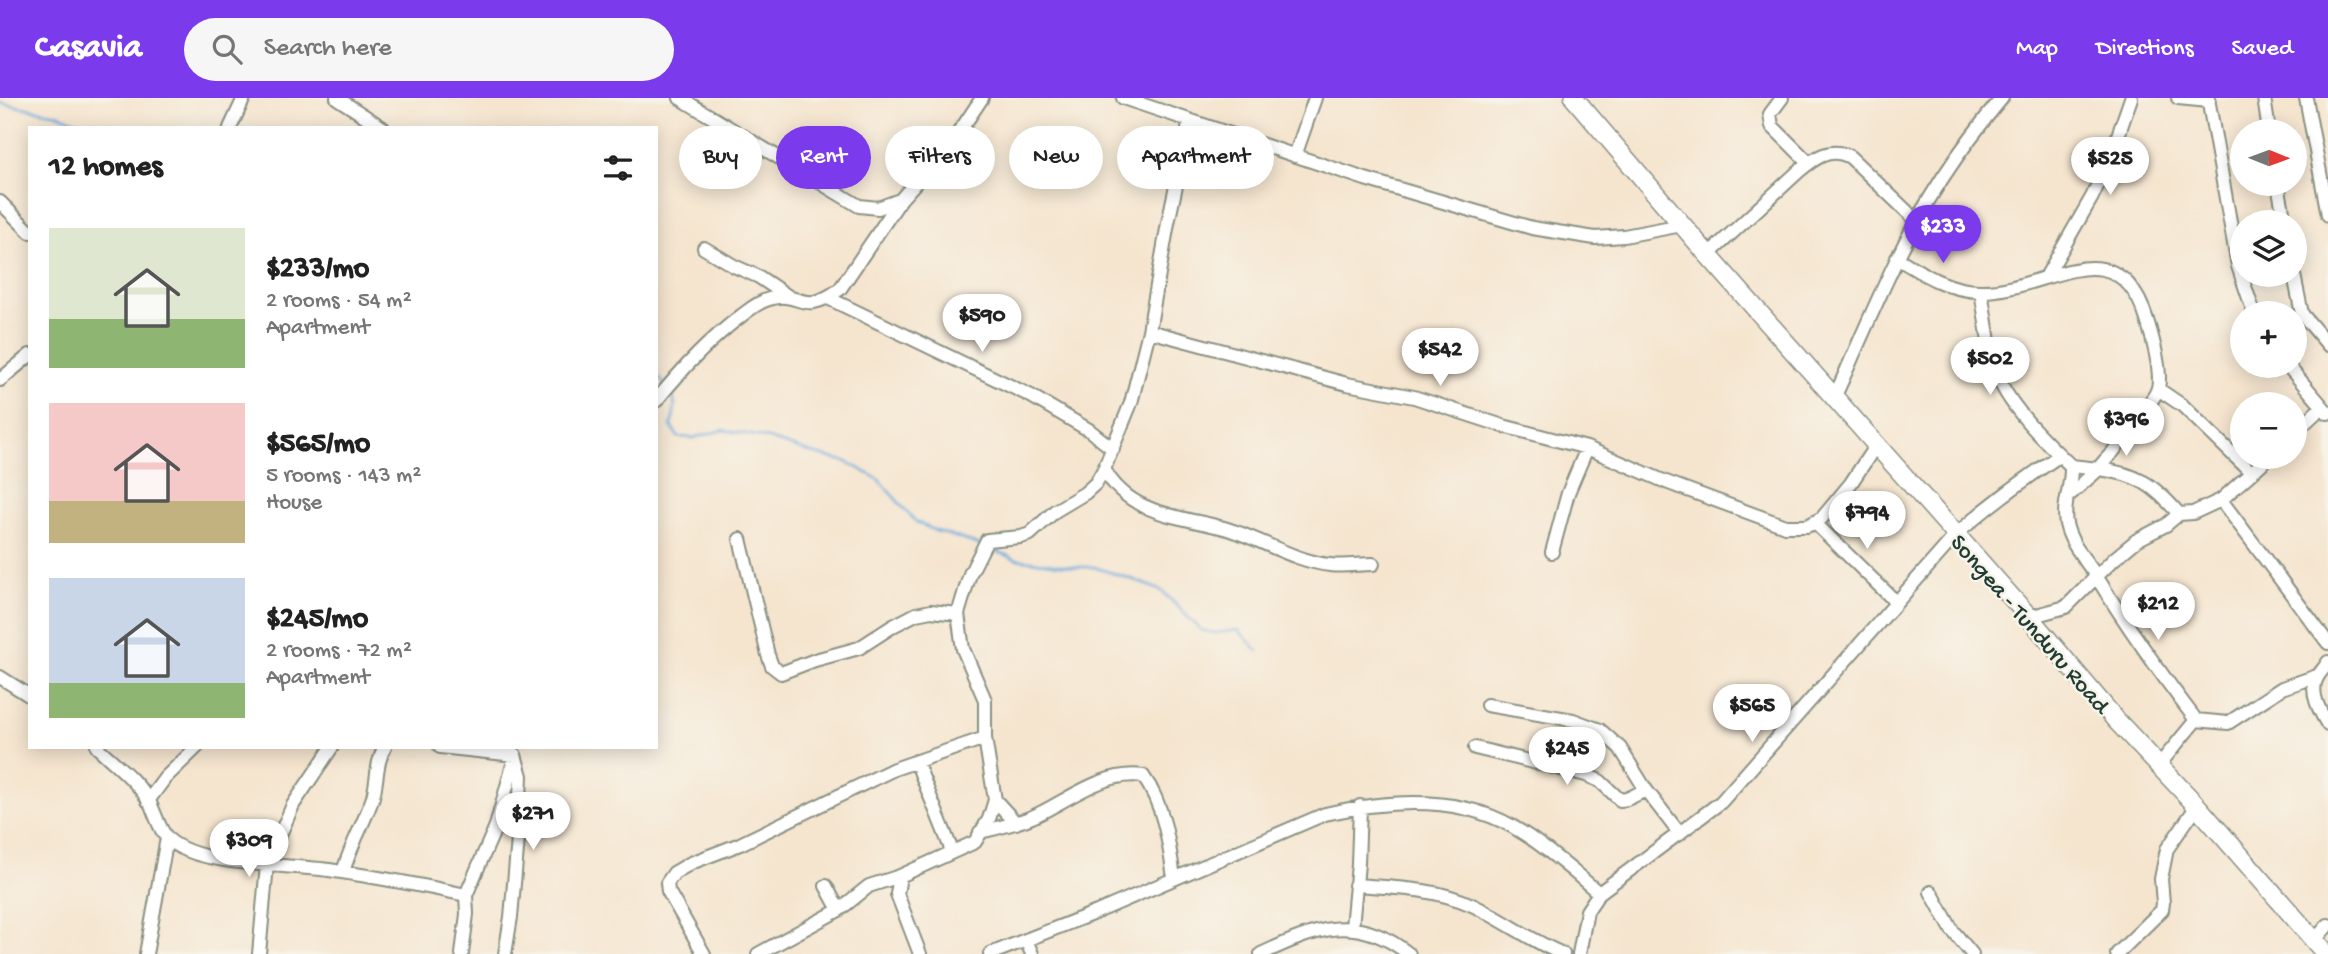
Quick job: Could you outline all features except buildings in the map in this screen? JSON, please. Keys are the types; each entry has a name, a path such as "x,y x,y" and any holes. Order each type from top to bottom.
{"highway":[{"name":"Songea - Tunduru Road","path":"1574,98 1708,255 2029,617 2115,719 2197,806 2320,947"}],"street":[{"path":"231,126 244,98"},
{"path":"337,98 380,126"},
{"path":"680,98 859,206 878,208 901,199"},
{"path":"658,399 694,355 722,330 766,299 780,296 804,304 814,303 828,298 840,289 901,199 956,136 982,98"},
{"path":"1124,98 1365,179 1544,230 1595,238 1624,236 1682,225"},
{"path":"1295,156 1315,98"},
{"path":"1782,98 1770,114 1772,127 1809,163"},
{"path":"1835,396 1897,258 1917,221 1977,128 2002,98"},
{"path":"2046,277 2111,156 2131,98"},
{"path":"2178,98 2208,100 2238,266 2251,301"},
{"path":"2264,98 2267,119"},
{"path":"2306,98 2328,215"},
{"path":"758,954 839,910 869,886 900,876 975,842 989,819 995,800 985,738 985,700 963,649 958,614 970,574 983,545 991,539 1030,534 1055,511 1086,493 1096,483 1113,449 1131,403 1149,331 1190,120"},
{"path":"1708,255 1809,163 1826,153 1843,153 1850,157 1917,221"},
{"path":"0,202 28,230"},
{"path":"704,248 759,277 789,298"},
{"path":"1897,258 1928,278 1950,286 1981,292 2090,268 2109,272 2127,281 2141,302 2151,331 2158,389 2099,469 2067,497"},
{"path":"2296,287 2302,314 2328,345"},
{"path":"1981,292 1994,364 1999,379 2017,409 2071,466 2114,471 2152,485 2179,514"},
{"path":"828,298 1031,396 1090,430 1113,449"},
{"path":"1149,331 1347,384 1414,397 1503,426 1587,448 1761,519 1785,526 1801,527 1815,523 1831,510 1876,445"},
{"path":"0,380 28,357"},
{"path":"2298,378 2325,410 2307,423"},
{"path":"2158,389 2198,420 2250,472"},
{"path":"1552,552 1568,493 1587,448"},
{"path":"1579,954 1587,911 1599,893 1721,802 1955,536 1980,512 2060,455"},
{"path":"2071,466 2065,513 2070,533 2139,643 2196,720 2228,723 2282,688 2317,676"},
{"path":"1104,468 1110,480 1121,491 1157,513 1225,528 1301,558 1331,566 1373,564"},
{"path":"2029,617 2066,607 2137,540 2179,514 2193,513 2221,499 2254,469"},
{"path":"2221,499 2328,643"},
{"path":"1815,523 1896,602"},
{"path":"740,539 768,655 772,666 781,673 859,648 893,626 923,612 958,614"},
{"path":"2310,617 2328,624"},
{"path":"2328,662 2317,676 2314,685 2314,695 2328,725"},
{"path":"0,677 28,695"},
{"path":"1487,705 1573,720 1600,730 1620,748 1646,790 1680,834"},
{"path":"2159,765 2196,720"},
{"path":"704,954 668,891 667,883 674,873 771,830 885,773 985,738"},
{"path":"1475,748 1586,775 1600,781 1619,800 1646,790"},
{"path":"99,749 137,785 167,838 200,855 402,880 466,895"},
{"path":"148,801 165,778 186,761 195,749"},
{"path":"259,954 267,864 293,805 331,749"},
{"path":"343,872 372,799 378,780 378,761 384,749"},
{"path":"478,749 516,751"},
{"path":"462,954 467,914 466,895 496,826 516,751"},
{"path":"505,954 518,839 521,776 516,751"},
{"path":"916,761 952,851"},
{"path":"980,832 1016,823 1090,787 1118,777 1143,776 1154,791 1161,810 1174,878"},
{"path":"995,800 1016,823"},
{"path":"990,954 1325,814 1360,806 1432,803 1465,807 1521,831 1599,893"},
{"path":"1352,927 1360,806"},
{"path":"2117,954 2162,910 2161,879 2169,843 2197,806"},
{"path":"146,954 167,838"},
{"path":"900,876 897,894 920,954"},
{"path":"1355,885 1401,888 1444,895 1473,905 1536,943 1563,954"},
{"path":"827,886 839,910"},
{"path":"869,886 897,894"},
{"path":"1931,892 1952,930 1972,954"},
{"path":"2320,947 2328,925"},
{"path":"1261,954 1289,948 1319,932 1352,927 1386,939 1409,954"},
{"path":"1026,940 1032,954"}],"waterway":[{"path":"0,103 58,114 86,126"},
{"path":"658,376 665,385"},
{"path":"669,390 674,403 671,426 678,437 693,438 723,430 762,437 847,462 878,479 916,522 980,545"},
{"path":"986,547 1016,559 1094,567 1134,580 1162,591 1201,630 1215,633 1238,630 1258,651"}]}
